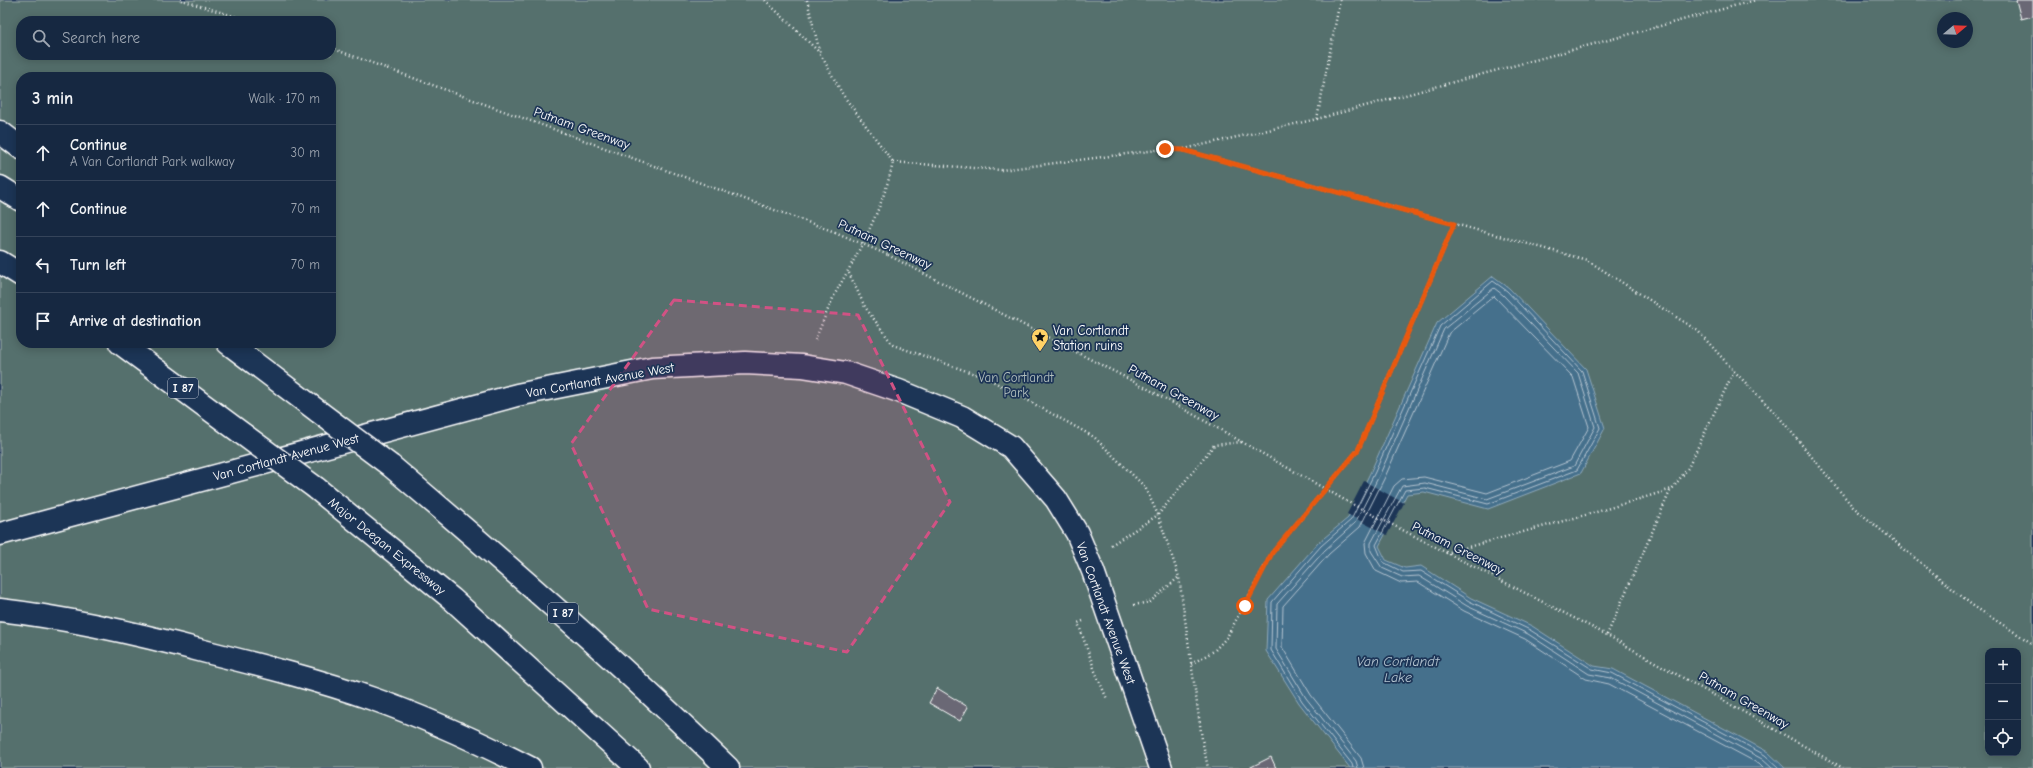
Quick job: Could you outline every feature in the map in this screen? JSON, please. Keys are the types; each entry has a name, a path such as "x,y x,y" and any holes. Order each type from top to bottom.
{"main road":[{"path":"0,132 16,144"},
{"path":"0,187 16,197"},
{"path":"0,262 16,273"},
{"name":"Major Deegan Expressway","path":"127,348 316,488 452,599 638,768"},
{"name":"I 87","path":"235,348 391,466 574,622 654,696 728,768"},
{"path":"250,348 274,377"},
{"name":"Van Cortlandt Avenue West","path":"0,534 517,395 652,368 745,363 802,366 846,373 898,391 962,417 1011,447 1056,499 1077,533 1089,559 1160,768"},
{"path":"0,610 32,614 128,633 310,679 372,698 430,720 530,768"}],"path":[{"path":"181,0 234,16"},
{"path":"765,0 820,52"},
{"path":"807,0 820,52 843,95 893,162 889,182 848,273 837,291 812,346"},
{"path":"1317,119 1340,0"},
{"path":"1183,150 1317,119 1756,0"},
{"name":"Putnam Greenway","path":"336,50 835,232 888,255 1150,390 1350,504 1607,635 1843,768"},
{"path":"893,162 1001,170 1165,149 1183,150 1587,260 1698,330 1734,372 1779,417 1853,507 1972,605 2033,644"},
{"path":"1191,664 1214,652 1227,637 1272,553 1358,450 1454,224"},
{"path":"848,273 865,307 893,345 989,379 1094,437 1145,488 1158,515 1180,577 1191,664 1208,768"},
{"path":"1607,635 1672,489 1688,468 1734,372"},
{"path":"1089,559 1158,515 1214,445 1242,442"},
{"path":"1446,553 1600,511 1672,489"},
{"path":"1150,602 1180,577"}],"highlighted area":[{"path":"674,300 858,315 950,502 847,652 648,609 571,444"}],"green space":[{"name":"Van Cortlandt Park","path":"0,0 2033,0 2033,768 0,768"}],"water":[{"name":"Van Cortlandt Lake","path":"1493,276 1509,288 1586,369 1605,428 1581,473 1488,509 1424,492 1407,494 1379,546 1386,560 1405,568 1421,566 1471,598 1532,626 1594,666 1613,669 1768,752 1785,768 1350,768 1299,703 1266,651 1268,600 1318,543 1348,518 1371,471 1437,323"}],"pier":[{"path":"1364,481 1404,503 1387,535 1347,514"}],"building":[{"path":"2016,0 2033,0 2033,16 2021,19"},
{"path":"937,688 968,707 960,721 929,703"},
{"path":"1271,757 1276,768 1249,768"}],"place":[{"name":"Van Cortlandt Station ruins","path":"1040,352"}],"route":[{"path":"1165,149 1183,150 1454,224 1358,450 1272,553 1245,606"}]}
